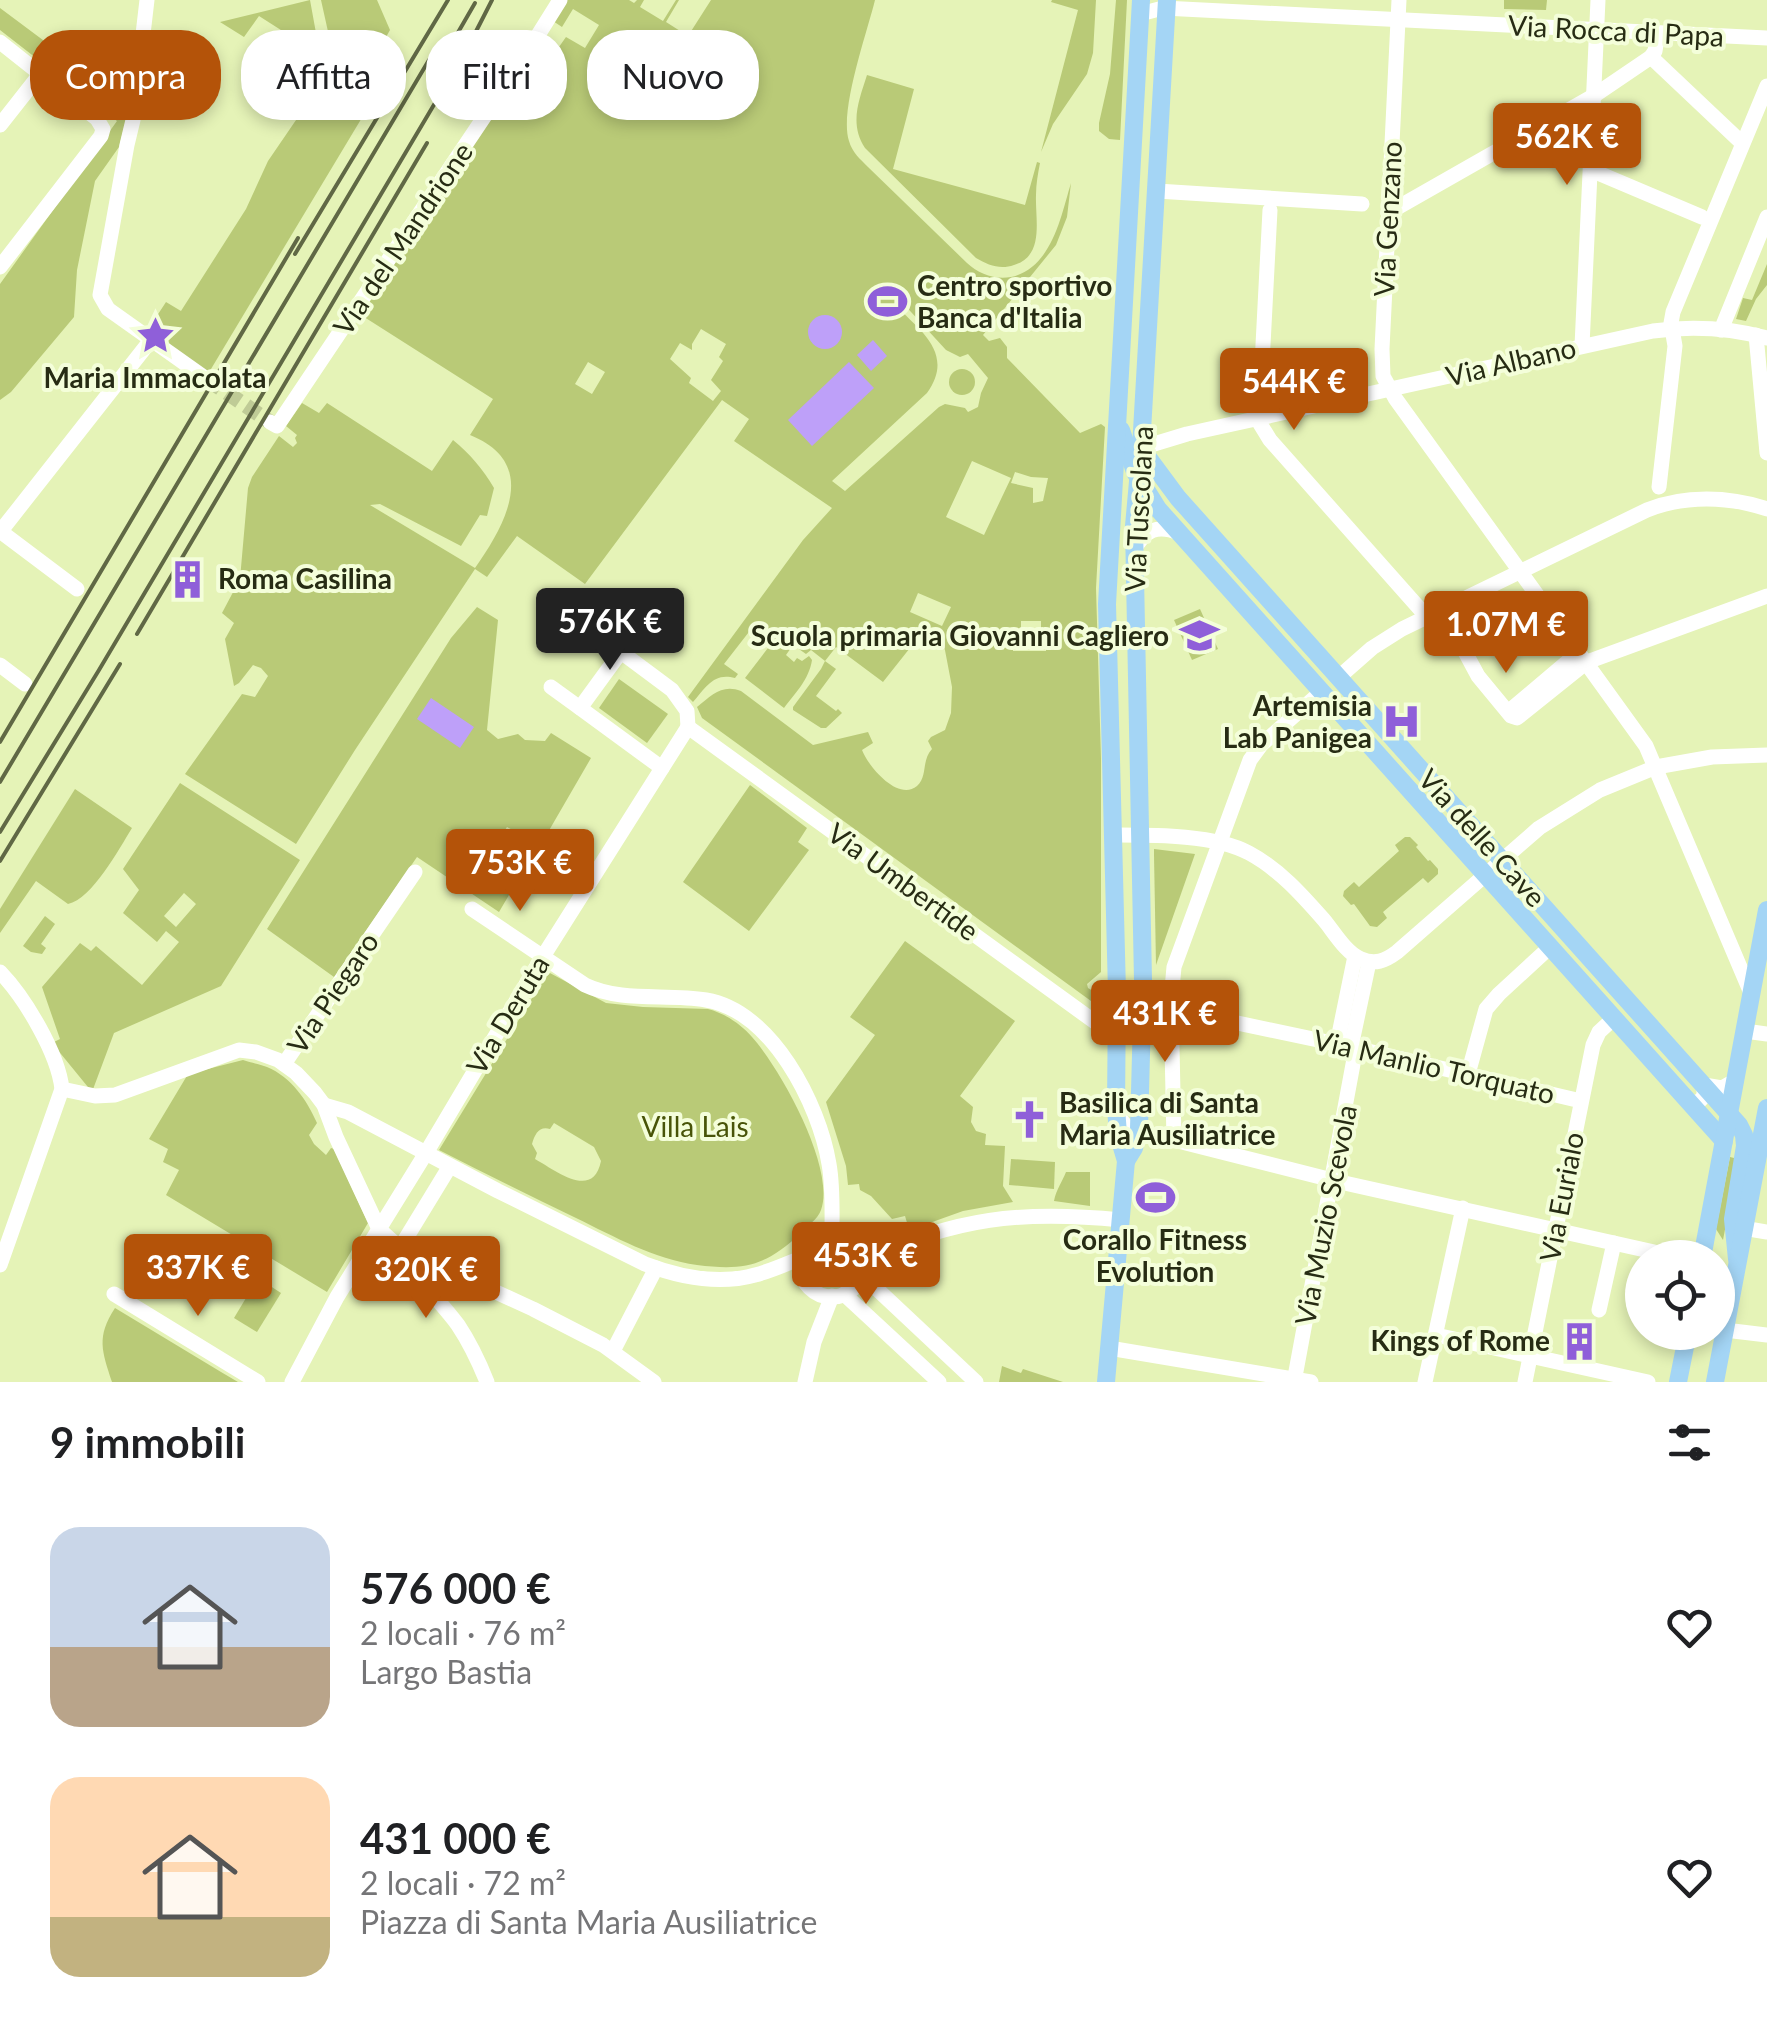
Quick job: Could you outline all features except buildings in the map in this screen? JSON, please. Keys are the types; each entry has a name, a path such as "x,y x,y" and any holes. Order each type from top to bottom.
{"main road":[{"name":"Via Tuscolana","path":"1134,451 1157,187 1166,4"},
{"name":"Via Tuscolana","path":"1116,1113 1117,992 1107,604 1141,7"},
{"path":"1117,415 1134,451"},
{"name":"Via delle Cave","path":"1134,451 1138,478 1158,508 1724,1141"},
{"name":"Via delle Cave","path":"1134,451 1729,1114"},
{"name":"Via Tuscolana","path":"1138,478 1134,603 1143,992 1138,1134"},
{"path":"1321,692 1339,677"},
{"path":"1705,1240 1767,910"},
{"path":"1735,1271 1767,1108"},
{"path":"1106,1382 1126,1161 1116,1113"},
{"path":"1729,1114 1744,1135 1733,1220 1737,1259"},
{"path":"1126,1161 1138,1134"},
{"path":"1678,1382 1684,1350"},
{"path":"1716,1382 1722,1350"}],"street":[{"path":"148,0 133,120 100,295 108,309 208,380"},
{"name":"Via del Mandrione","path":"273,424 560,0"},
{"name":"Via Genzano","path":"1399,0 1384,380 1646,746 1751,992"},
{"path":"1582,346 1598,0"},
{"name":"Via Rocca di Papa","path":"1166,4 1767,38"},
{"name":"Via Tuscolana","path":"1141,7 1156,9 1166,4"},
{"path":"1388,213 1651,58 1658,33"},
{"path":"0,42 30,65"},
{"path":"1651,58 1742,143"},
{"path":"1658,487 1675,346 1672,312 1767,86"},
{"path":"0,125 30,88"},
{"path":"2,262 103,132 98,120"},
{"path":"1591,170 1702,217"},
{"path":"1130,190 1157,187 1362,204"},
{"path":"1270,210 1259,420 1270,440 1435,613 1475,672 1514,718 1522,715 1583,657 1767,596"},
{"path":"1721,330 1767,217"},
{"name":"Via Albano","path":"1134,451 1187,434 1672,329 1761,336"},
{"path":"1761,336 1767,453"},
{"path":"78,588 0,531 152,340"},
{"path":"1339,677 1372,648 1435,613 1658,505 1714,500 1767,508"},
{"path":"1134,550 1149,531 1165,528 1181,534"},
{"path":"1107,604 1122,595 1134,603"},
{"path":"566,610 676,694 687,711 688,727"},
{"path":"580,708 620,652"},
{"path":"0,664 25,684"},
{"path":"551,687 662,768"},
{"path":"1174,1140 1170,1009 1174,967 1246,768 1266,740 1321,692"},
{"name":"Via Deruta","path":"292,1382 333,1303 543,956 688,727"},
{"name":"Via Umbertide","path":"688,727 1116,1038"},
{"path":"1112,835 1220,842 1248,852 1303,896 1362,959 1378,962 1389,958 1546,823 1600,790 1656,768 1712,757 1767,755"},
{"name":"Via Piegaro","path":"284,1064 415,872"},
{"path":"472,909 597,990 625,996 712,1002 738,1012 761,1028 786,1061 820,1128 831,1174 832,1233"},
{"path":"1468,1074 1486,1009 1549,948"},
{"name":"Via Muzio Scevola","path":"1300,1381 1362,959"},
{"path":"0,972 35,1020 62,1089 0,1265"},
{"path":"1117,992 1132,984 1143,992"},
{"name":"Via Manlio Torquato","path":"1170,1009 1580,1101"},
{"name":"Via Eurialo","path":"1525,1382 1580,1101 1595,1040 1613,1019"},
{"path":"1745,1031 1767,1034"},
{"path":"62,1089 96,1096 116,1095 238,1050 256,1052 284,1064 324,1104 379,1229 400,1248 458,1325 487,1382"},
{"path":"1686,1099 1694,1103 1701,1100 1704,1085 1722,1088 1736,1080"},
{"path":"324,1104 348,1112 656,1268 696,1278 730,1279 757,1275 801,1258"},
{"path":"1116,1113 1138,1134 1625,1245"},
{"path":"400,1248 450,1166"},
{"path":"1425,1382 1462,1208"},
{"path":"976,1382 863,1267 855,1242 832,1233 812,1240 804,1249 802,1274 808,1285 819,1294 838,1295 854,1288 863,1267 935,1232 992,1219 1045,1214 1122,1220"},
{"path":"1744,1228 1767,1232"},
{"path":"1600,1310 1614,1243"},
{"path":"400,1248 546,1316 612,1351 654,1382"},
{"path":"612,1351 656,1268"},
{"path":"114,1294 258,1382"},
{"path":"805,1382 814,1342 838,1295"},
{"path":"838,1295 939,1382"},
{"path":"1735,1331 1767,1334"},
{"path":"1436,1335 1648,1382"},
{"path":"1109,1348 1300,1381"}],"green space":[{"path":"310,0 315,30 281,30 259,16 249,30 241,30 241,35 220,22"},
{"path":"321,0 377,0 390,30 328,30"},
{"path":"566,0 644,0 640,7 663,21 679,0 666,22 679,30 596,30 599,25 573,9 562,27 553,21"},
{"path":"711,0 875,0 851,92 847,128 850,145 967,263 988,275 1005,278 1025,272 1053,239 1071,183 1067,217 1056,245 983,335 989,341 1000,338 1007,347 1007,358 1080,433 1101,424 1105,427 1096,588 1101,972 1087,984 1101,996 1091,1001 702,718 697,707 718,692 734,689 813,745 868,732 873,743 862,750 870,765 893,786 909,790 922,778 932,749 928,741 945,730 951,713 952,687 944,645 925,629 883,682 836,647 825,661 811,650 806,654 793,645 786,655 794,662 809,656 812,660 805,680 784,708 745,678 771,644 752,628 724,664 738,674 735,678 716,679 693,702 688,697 803,540 832,508 734,441 749,419 722,400 585,584 517,536 487,577 475,569 296,844 185,774 242,694 255,697 268,676 253,665 234,686 225,639 234,623 222,613 240,579 252,477 279,436 293,447 297,443 297,435 286,426 302,403 319,413 327,403 432,471 453,440 476,462 494,488 487,516 480,515 461,546 380,504 370,505 475,568 497,533 510,496 511,478 505,461 492,447 470,435 493,399 361,315 489,120 567,120 567,38 585,48 587,45 587,120 759,120 759,30 692,30","holes":["900,300 946,350 960,357 968,354 988,378 978,407 968,412 945,404 939,407 845,491 832,481 927,393 935,379 936,355 931,344 895,305","701,329 726,344 719,357 723,361 711,380 721,391 713,401 689,383 691,378 670,359 680,343 692,350","588,362 605,372 592,394 575,384","972,461 1011,478 984,535 946,517","1015,472 1048,478 1043,501 1033,503 1033,488 1011,483","918,593 951,607 942,626 910,612","1021,621 1041,621 1046,651 1013,651 1013,643 1021,643"]},
{"path":"1052,0 1096,0 1093,53 1087,74 1053,124 1041,152 1078,10"},
{"path":"1116,0 1127,0 1120,140 1109,139 1099,131 1110,74"},
{"path":"1504,0 1547,0 1546,10 1504,9"},
{"path":"0,8 30,30 30,53 0,30"},
{"path":"867,75 914,89 893,169 1025,205 1037,162 1040,163 1036,236 1024,260 999,267 976,258 865,148 856,121"},
{"path":"126,120 119,147 95,181 77,270 74,317 0,400 0,284 117,121"},
{"path":"296,120 361,120 208,374 147,331 166,302 181,311 246,209 268,161"},
{"path":"1767,264 1767,285 1746,321 1736,319 1743,298 1752,300"},
{"path":"962,369 971,373 975,382 971,391 962,395 953,391 949,382 953,373"},
{"path":"477,607 498,620 487,730 498,739 518,734 525,740 545,741 551,733 591,758 540,846 507,827 487,858 519,878 499,912 417,857 334,977 267,929 451,638"},
{"path":"1200,609 1218,649 1192,660 1174,620"},
{"path":"825,661 836,669 816,696 842,713 826,728 793,710"},
{"path":"619,679 668,714 647,743 599,708"},
{"path":"180,783 300,860 221,986 114,1033 92,1092 52,1043 60,1039 42,987 80,943 91,951 96,946 142,985 179,942 166,931 157,942 123,913 139,890 123,869","holes":["184,893 196,904 176,927 164,916"]},
{"path":"750,785 807,828 798,842 809,850 749,931 683,882"},
{"path":"75,789 132,828 86,893 68,904 36,881 0,933 0,909"},
{"path":"1405,837 1418,845 1438,874 1428,883 1423,878 1383,912 1387,918 1377,927 1370,926 1343,896 1344,891 1354,882 1359,887 1399,851 1395,845"},
{"path":"1154,849 1195,854 1156,965 1154,855"},
{"path":"45,916 55,924 41,944 46,948 42,954 31,952 23,946"},
{"path":"905,941 1015,1021 960,1096 973,1107 971,1122 976,1131 986,1134 985,1145 1005,1146 1003,1186 1013,1202 908,1226 905,1216 892,1219 860,1190 859,1184 848,1185 826,1102 875,1035 850,1017"},
{"name":"Villa Lais","path":"548,972 606,1003 708,1009 748,1032 777,1071 803,1119 820,1170 821,1210 777,1253 754,1264 697,1265 635,1246 439,1150","holes":["554,1123 594,1147 601,1161 597,1173 582,1181 535,1159 537,1153 532,1144 538,1132 550,1129"]},
{"path":"243,1060 276,1071 297,1090 317,1123 309,1135 326,1155 334,1149 368,1223 327,1292 166,1195 179,1170 163,1162 168,1149 149,1139 188,1074"},
{"path":"1730,1157 1738,1159 1723,1240 1716,1229"},
{"path":"1011,1159 1055,1162 1054,1189 1009,1185"},
{"path":"1066,1172 1090,1172 1090,1206 1054,1201"},
{"path":"202,1245 226,1258 201,1298 178,1284"},
{"path":"833,1247 846,1253 852,1266 846,1279 833,1285 820,1279 814,1266 820,1253"},
{"path":"258,1278 281,1293 257,1332 234,1318"},
{"path":"115,1308 238,1382 112,1382 103,1336"},
{"path":"1002,1366 1021,1373 1023,1369 1063,1382 999,1382"}],"shaded area":[{"path":"825,315 837,320 842,332 837,344 825,349 813,344 808,332 813,320"},
{"path":"873,340 887,356 871,371 857,355"},
{"path":"849,362 874,388 812,446 788,420"},
{"path":"431,698 474,727 460,748 417,719"}],"tunnel":[{"path":"208,380 270,422"}],"railway":[{"path":"295,254 448,0"},
{"path":"0,832 467,49 492,0"},
{"path":"459,30 475,3"},
{"path":"0,782 426,65"},
{"path":"137,634 427,143"},
{"path":"0,742 298,238"},
{"path":"0,861 120,664"}],"place":[{"name":"Centro sportivo Banca d'Italia","path":"887,302"},
{"name":"Maria Immacolata","path":"155,335"},
{"name":"Roma Casilina","path":"188,579"},
{"name":"Scuola primaria Giovanni Cagliero","path":"1199,636"},
{"name":"Artemisia Lab Panigea","path":"1402,722"},
{"name":"Basilica di Santa Maria Ausiliatrice","path":"1029,1119"},
{"name":"Corallo Fitness Evolution","path":"1155,1197"},
{"name":"Kings of Rome","path":"1580,1341"}]}
